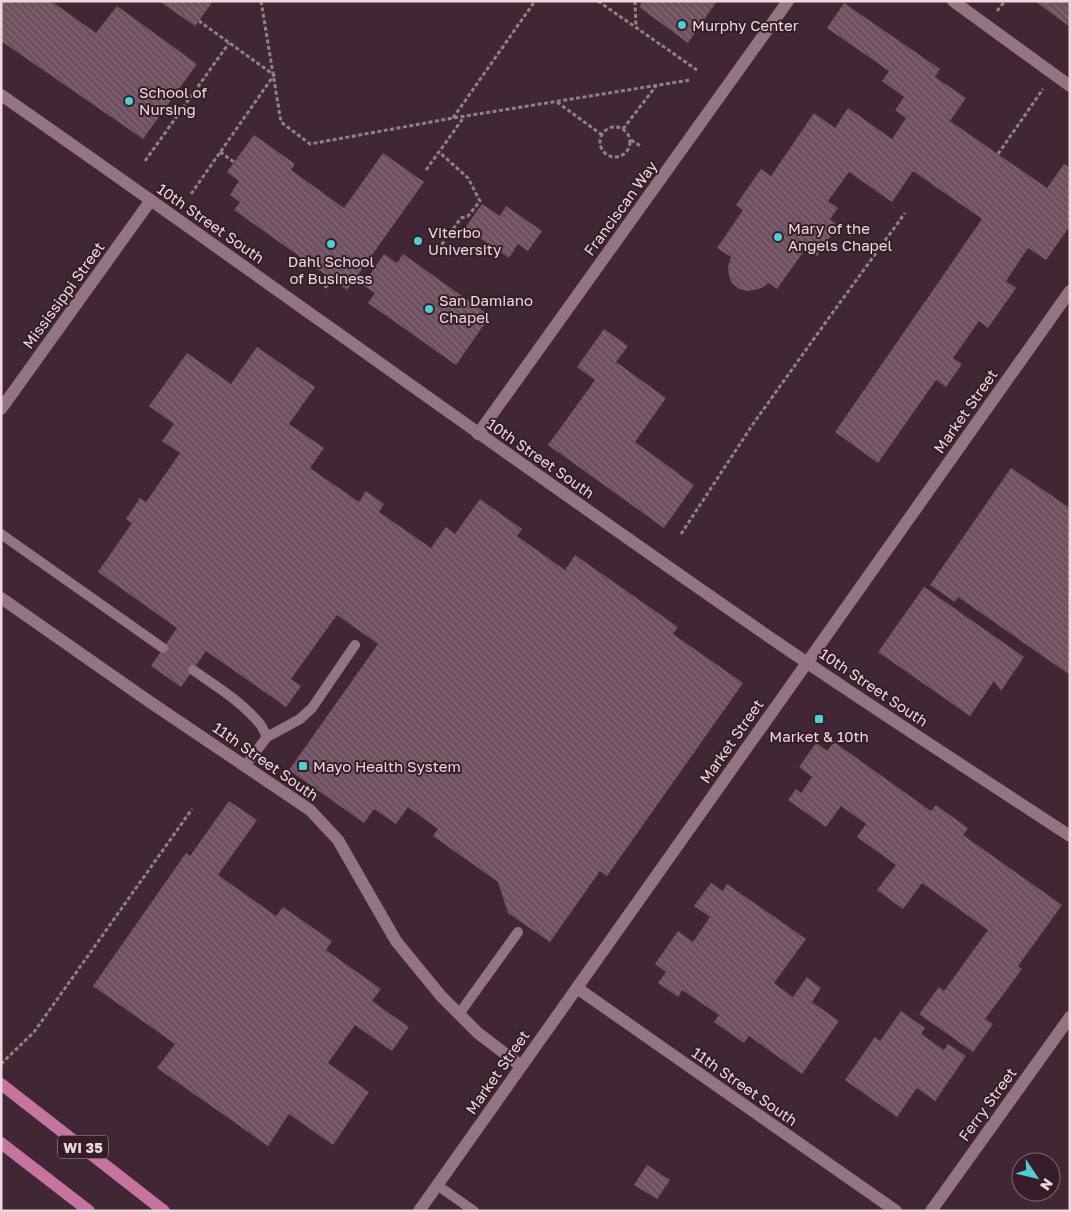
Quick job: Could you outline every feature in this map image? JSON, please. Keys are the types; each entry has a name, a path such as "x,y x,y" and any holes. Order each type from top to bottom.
{"main road":[{"name":"WI 35","path":"1,1084 164,1211"},
{"name":"WI 35","path":"1,1143 89,1211"}],"street":[{"name":"Franciscan Way","path":"478,434 788,1"},
{"path":"953,1 1070,86"},
{"name":"10th Street South","path":"1,96 151,200 478,434 807,662 1070,836"},
{"name":"Mississippi Street","path":"1,410 151,200"},
{"name":"Market Street","path":"419,1211 1070,291"},
{"name":"11th Street South","path":"1,598 310,810 338,840 396,941 441,996 478,1033 521,1066"},
{"name":"11th Street South","path":"577,988 896,1211"},
{"name":"Ferry Street","path":"931,1211 1070,1017"}],"lane":[{"path":"1,534 163,648"},
{"path":"245,766 268,737 300,719 312,708 355,645"},
{"path":"193,670 228,694 246,710 261,724 268,737"},
{"path":"459,1014 518,932"},
{"path":"437,1185 474,1211"}],"path":[{"path":"261,1 281,122 310,144 464,116 690,80"},
{"path":"453,118 535,1"},
{"path":"598,1 698,70"},
{"path":"635,1 636,28"},
{"path":"199,21 274,76"},
{"path":"145,161 230,43"},
{"path":"998,154 1054,74"},
{"path":"191,194 274,76"},
{"path":"623,129 656,86"},
{"path":"557,102 602,135"},
{"path":"426,170 464,116"},
{"path":"630,139 629,149 618,158 608,156 601,149 600,140 602,135 609,128 614,127 623,129 630,139 642,147"},
{"path":"220,152 234,162"},
{"path":"434,255 461,218 468,216 480,201 468,178 439,152"},
{"path":"681,534 753,424 905,213"},
{"path":"325,288 331,279"},
{"path":"1,1064 34,1032 192,809"}],"building":[{"name":"School of Nursing","path":"1,1 51,1 96,33 117,6 197,64 143,139 1,41"},
{"path":"159,1 213,1 195,26"},
{"name":"Murphy Center","path":"643,1 717,1 688,43 639,7"},
{"path":"1035,1 1070,1 1070,27"},
{"name":"Mary of the Angels Chapel","path":"844,3 940,69 935,77 966,98 950,121 1047,188 1064,164 1070,168 1070,226 1046,260 1028,248 1006,281 1016,288 988,328 979,321 953,358 962,364 946,387 936,380 878,463 835,432 982,219 913,171 892,202 849,172 828,201 838,208 830,219 838,225 817,256 806,248 777,289 769,283 762,288 754,290 739,289 732,283 729,276 728,267 731,257 717,248 743,210 736,205 761,169 771,176 814,113 835,128 848,108 892,139 906,118 895,110 904,97 882,81 889,71 827,28"},
{"name":"Dahl School of Business","path":"254,135 295,164 291,170 344,208 383,153 424,182 347,290 234,210 240,202 230,195 239,181 227,172"},
{"path":"482,204 500,216 506,206 542,231 528,251 518,244 509,258 465,228"},
{"name":"San Damiano Chapel","path":"384,254 397,263 403,254 490,316 456,365 368,303 375,293 363,285"},
{"path":"604,329 628,346 616,362 666,398 635,442 694,485 664,528 548,445 595,380 577,367"},
{"path":"257,347 315,387 289,424 324,448 310,468 359,502 366,491 384,504 379,512 431,548 446,527 455,534 480,499 522,529 517,536 565,570 575,555 678,627 673,634 743,683 607,876 600,871 550,942 508,913 498,882 433,836 438,829 408,807 396,824 374,809 364,823 289,770 378,644 337,615 291,679 301,686 286,707 206,651 181,687 151,666 177,628 98,572 132,523 126,519 140,498 146,502 180,453 162,441 174,424 149,406 187,353 231,384"},
{"path":"1011,468 1070,508 1070,675 958,597 955,602 930,585"},
{"path":"924,587 1024,657 1001,691 994,681 970,716 878,652"},
{"path":"834,742 931,811 936,805 968,828 963,835 1062,905 1018,966 1022,969 985,1019 993,1024 973,1052 919,1014 939,987 944,991 988,930 922,883 903,909 877,890 896,865 857,837 866,824 841,806 826,827 788,800 796,789 801,793 812,777 799,767 816,743 827,751"},
{"path":"229,801 257,820 218,875 276,916 283,907 332,941 326,950 381,989 372,1001 409,1027 392,1051 355,1025 328,1063 369,1092 333,1145 289,1114 268,1146 157,1068 175,1044 93,986 186,853 190,856"},
{"path":"711,883 723,891 727,884 806,939 774,983 793,997 807,977 821,988 812,1002 839,1021 802,1074 749,1036 744,1043 714,1022 719,1015 682,990 678,997 658,983 666,972 655,964 678,931 693,942 710,917 694,906"},
{"path":"901,1011 925,1028 921,1034 944,1050 948,1044 966,1056 935,1101 917,1088 897,1117 845,1080 875,1037 880,1041"},
{"path":"647,1165 670,1180 657,1199 634,1185"}],"place":[{"name":"Murphy Center","path":"682,25"},
{"name":"School of Nursing","path":"129,101"},
{"name":"Mary of the Angels Chapel","path":"778,237"},
{"name":"Viterbo University","path":"418,241"},
{"name":"Dahl School of Business","path":"331,244"},
{"name":"San Damiano Chapel","path":"429,309"},
{"name":"Market & 10th","path":"819,719"},
{"name":"Mayo Health System","path":"303,766"}]}
